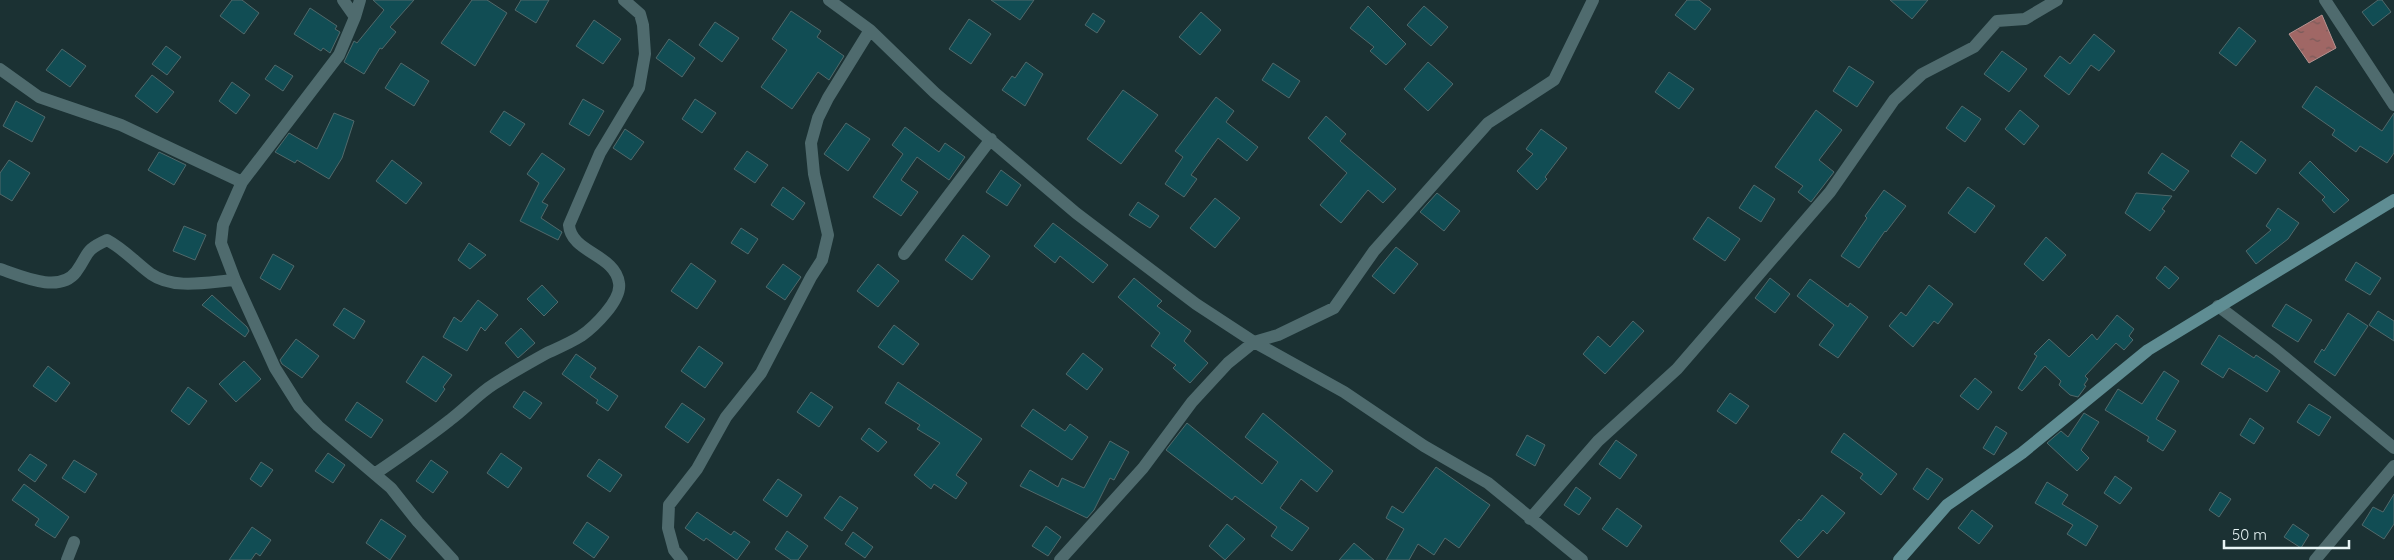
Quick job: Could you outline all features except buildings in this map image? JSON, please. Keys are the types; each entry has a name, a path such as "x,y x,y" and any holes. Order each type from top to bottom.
{"main road":[{"path":"1900,560 1947,505 2022,453 2148,350 2394,200"}],"street":[{"path":"343,0 355,17"},
{"path":"360,0 355,17 339,54 242,182 224,225 221,243 235,280 275,368 299,406 318,426 376,473 453,560"},
{"path":"376,473 432,434 492,385 532,361 581,336 607,311 619,294 619,282 615,272 605,262 578,243 570,234 569,226 600,153 640,88 646,54 643,25 640,14 624,0"},
{"path":"829,0 870,30 935,93 1076,213 1196,304 1254,342 1344,392 1424,446 1488,483 1582,560"},
{"path":"1060,560 1143,468 1192,402 1228,363 1254,342 1278,335 1334,308 1374,251 1488,123 1554,80 1593,0"},
{"path":"1530,519 1598,441 1677,369 1830,192 1894,100 1922,74 1974,47 1997,21 2026,19 2057,0"},
{"path":"2325,0 2394,105"},
{"path":"682,560 674,550 668,528 669,506 697,469 726,417 761,372 810,277 822,260 828,235 814,174 811,143 818,118 828,98 870,30"},
{"path":"0,69 39,97 121,125 242,182"},
{"path":"904,254 991,139"},
{"path":"0,269 47,282 64,281 75,273 90,248 107,240 152,274 170,283 235,280"},
{"path":"2218,306 2276,350 2394,448"},
{"path":"2314,560 2394,466"},
{"path":"67,560 74,542"}],"water":[{"path":"2322,15 2336,48 2309,63 2289,34"}]}
